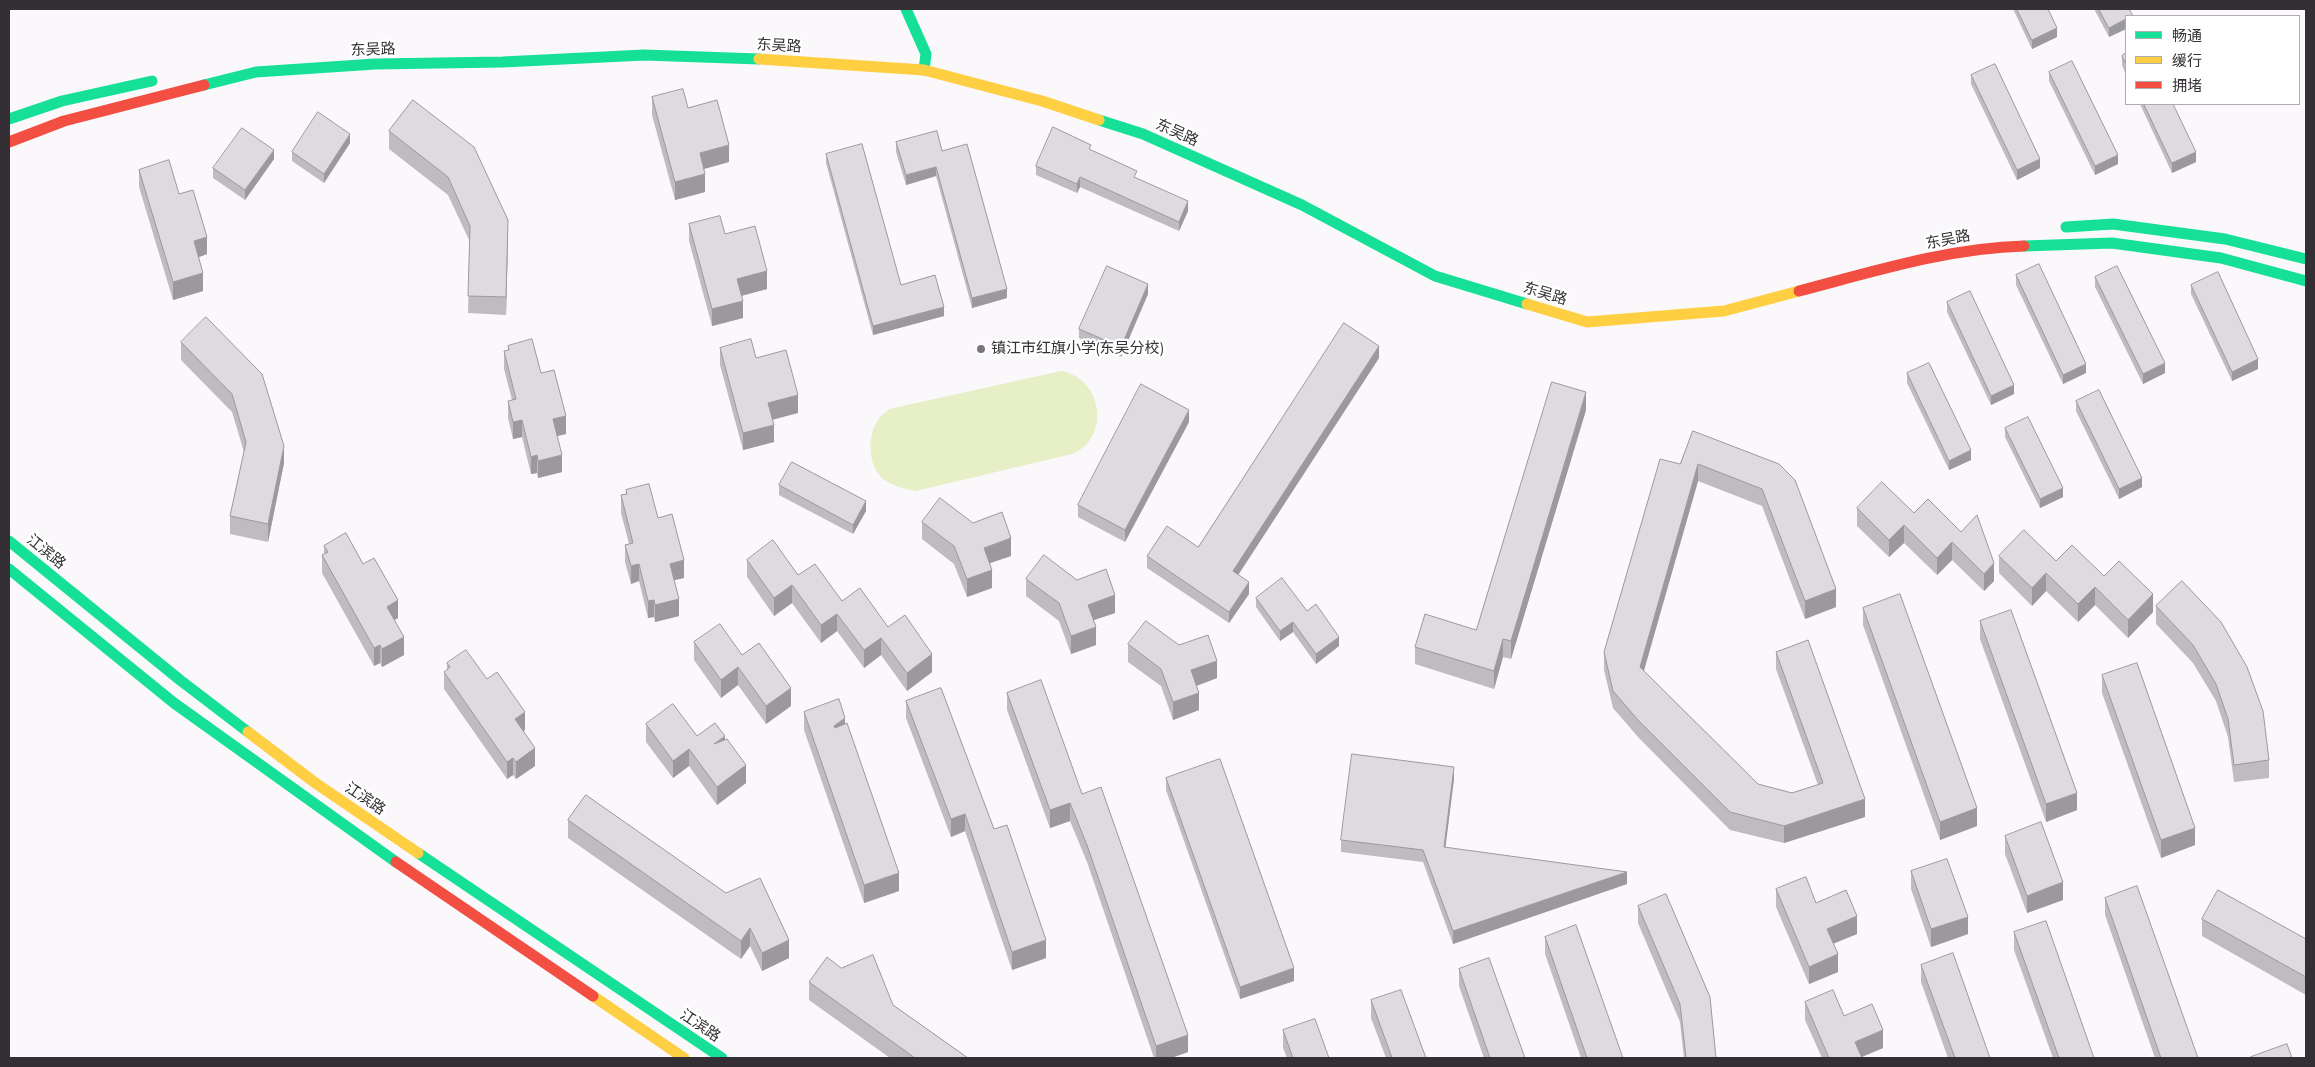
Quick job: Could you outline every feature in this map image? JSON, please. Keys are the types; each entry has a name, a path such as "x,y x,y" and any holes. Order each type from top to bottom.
{"main road":[{"path":"906,9 926,55 924,70"},
{"name":"东吴路","path":"9,142 64,121 256,72 375,64 503,62 644,55 763,59 924,70 1042,101 1143,134 1302,205 1435,276 1587,322 1724,311 1882,269 1990,247 2112,243 2221,258 2306,281"},
{"path":"9,119 62,101 164,78"},
{"path":"2055,227 2113,224 2225,239 2306,259"},
{"name":"江滨路","path":"9,541 180,680 314,782 722,1058"},
{"path":"9,569 174,702 344,827 684,1058"}],"green space":[{"path":"1061,371 1083,381 1095,401 1097,413 1097,424 1093,436 1085,446 1072,454 916,491 900,488 889,483 875,469 871,452 872,435 879,419 889,409"}],"building":[{"path":"2017,9 2048,9 2057,28 2032,40"},
{"path":"2099,9 2129,9 2132,15 2125,15 2125,20 2109,28"},
{"path":"2072,61 2118,155 2095,166 2049,72"},
{"path":"1995,64 2040,159 2017,170 1971,75"},
{"path":"683,89 688,108 717,100 729,145 700,153 705,174 675,182 652,97"},
{"path":"413,100 474,147 508,220 506,297 468,296 470,226 448,177 389,131"},
{"path":"2144,105 2173,105 2196,152 2172,163"},
{"path":"318,112 350,134 324,174 292,152"},
{"path":"1053,127 1091,145 1089,149 1137,171 1134,177 1188,201 1179,222 1080,177 1077,184 1036,166"},
{"path":"242,128 274,150 245,190 213,168"},
{"path":"937,131 942,151 967,144 1007,289 972,298 936,167 906,175 896,142"},
{"path":"862,144 901,285 935,275 944,307 873,326 826,154"},
{"path":"169,160 179,194 193,190 207,237 194,241 203,273 173,282 139,170"},
{"path":"720,216 725,234 755,226 767,271 737,279 743,301 712,309 689,224"},
{"path":"2039,264 2086,364 2063,375 2016,275"},
{"path":"1107,266 1148,284 1121,347 1079,329"},
{"path":"2117,266 2165,363 2143,374 2095,277"},
{"path":"2218,272 2258,359 2232,372 2191,285"},
{"path":"1970,291 2014,385 1991,396 1947,302"},
{"path":"206,317 262,374 284,446 268,524 230,516 246,442 232,394 181,342"},
{"path":"1344,323 1379,346 1233,571 1249,582 1229,612 1147,556 1167,526 1198,547"},
{"path":"532,339 541,373 554,370 566,416 553,419 562,455 538,461 537,455 531,457 522,420 513,422 508,401 516,399 504,351 509,350 508,346"},
{"path":"751,339 756,358 786,350 798,395 768,403 774,425 743,433 720,348"},
{"path":"1929,363 1971,450 1949,461 1907,373"},
{"path":"1552,382 1586,392 1511,641 1503,639 1494,671 1415,647 1425,614 1476,630"},
{"path":"1141,384 1189,410 1125,530 1078,505"},
{"path":"2099,390 2142,478 2119,489 2076,401"},
{"path":"2028,417 2063,488 2040,499 2005,428"},
{"path":"1693,431 1779,464 1795,480 1836,589 1805,601 1762,489 1698,464 1640,667 1758,784 1792,793 1823,783 1776,652 1808,640 1865,799 1784,826 1730,812 1638,720 1613,691 1604,652 1660,459 1680,464"},
{"path":"792,462 866,501 853,525 779,485"},
{"path":"1882,482 1914,513 1928,499 1961,532 1977,515 1994,563 1984,574 1952,542 1937,558 1904,525 1889,540 1857,508"},
{"path":"649,484 658,518 672,514 684,560 670,564 679,599 655,605 654,600 648,601 639,564 631,566 625,545 633,543 621,495 627,494 626,490"},
{"path":"940,498 973,523 1002,512 1011,538 984,548 992,570 967,579 954,546 922,522"},
{"path":"2024,530 2056,561 2072,545 2104,576 2119,561 2153,594 2128,620 2095,587 2078,604 2046,573 2032,588 1999,556"},
{"path":"346,533 363,564 374,558 398,600 387,607 404,637 382,649 380,645 374,648 322,555 328,552 324,546"},
{"path":"773,540 798,575 815,564 842,601 860,588 888,627 905,615 932,654 907,673 881,638 864,650 837,614 821,625 792,585 774,598 747,560"},
{"path":"1044,555 1077,580 1106,569 1115,595 1088,605 1096,627 1071,636 1059,603 1026,579"},
{"path":"1282,578 1307,611 1316,604 1339,637 1316,654 1293,622 1280,631 1256,598"},
{"path":"2182,581 2221,622 2247,667 2263,711 2269,760 2234,765 2228,719 2216,684 2193,645 2156,606"},
{"path":"1900,594 1977,808 1940,822 1863,608"},
{"path":"2011,610 2077,793 2046,804 1980,621"},
{"path":"1146,621 1179,645 1208,635 1217,661 1191,670 1199,693 1173,702 1161,669 1128,644"},
{"path":"720,624 742,655 759,643 791,688 766,706 738,667 721,680 694,642"},
{"path":"466,650 487,679 497,672 525,712 515,719 535,748 516,762 513,758 507,762 444,672 450,667 447,663"},
{"path":"2137,663 2195,828 2161,840 2102,675"},
{"path":"1041,680 1082,794 1101,787 1188,1035 1156,1046 1087,845 1070,803 1050,810 1007,693"},
{"path":"941,688 994,829 1007,825 1046,940 1012,952 965,814 951,819 906,701"},
{"path":"839,699 845,718 834,726 835,728 847,723 899,873 864,885 804,712"},
{"path":"673,704 697,736 715,723 725,736 714,744 727,739 746,765 717,787 689,749 673,761 646,724"},
{"path":"1352,754 1454,767 1444,847 1627,872 1453,931 1423,850 1341,840"},
{"path":"1220,759 1294,968 1240,987 1166,778"},
{"path":"586,795 726,893 760,878 789,940 762,953 750,928 741,941 568,820"},
{"path":"2041,822 2063,882 2027,896 2005,836"},
{"path":"1947,859 1968,917 1931,929 1911,871"},
{"path":"1806,877 1816,903 1846,890 1857,916 1827,929 1838,954 1809,967 1776,889"},
{"path":"2137,886 2198,1058 2161,1058 2105,898"},
{"path":"2218,890 2306,939 2306,977 2202,919"},
{"path":"1666,894 1710,997 1716,1058 1686,1058 1680,1004 1638,906"},
{"path":"2046,921 2094,1058 2059,1058 2014,932"},
{"path":"1576,925 1623,1058 1587,1058 1545,937"},
{"path":"1953,953 1990,1058 1955,1058 1921,965"},
{"path":"873,955 893,1005 968,1058 915,1058 809,982 827,957 841,968"},
{"path":"1489,958 1525,1058 1490,1058 1459,969"},
{"path":"1401,990 1426,1058 1392,1058 1371,1000"},
{"path":"1833,990 1844,1016 1872,1004 1883,1030 1855,1042 1862,1058 1829,1058 1805,1002"},
{"path":"1315,1019 1329,1058 1293,1058 1283,1030"},
{"path":"2287,1044 2292,1058 2251,1057"}],"traffic: fast":[{"path":"906,9 926,54 924,70"},
{"path":"204,85 256,72 375,64 503,62 644,55 759,59"},
{"path":"9,119 62,101 152,81"},
{"path":"1099,120 1143,134 1302,205 1435,276 1527,304"},
{"path":"2066,227 2113,224 2225,239 2306,259"},
{"path":"2024,246 2112,243 2221,258 2306,281"},
{"path":"9,541 180,680 248,732"},
{"path":"9,569 174,703 396,862"},
{"path":"418,853 722,1058"}],"traffic: slow":[{"path":"759,59 924,70 1042,101 1099,120"},
{"path":"1527,304 1587,322 1724,311 1799,291"},
{"path":"248,732 314,782 418,853"},
{"path":"593,996 684,1058"}],"traffic: jam":[{"path":"9,142 64,121 204,85"},
{"path":"1799,291 1939,256 1967,251 2024,246"},
{"path":"396,862 593,996"}],"place":[{"name":"镇江市红旗小学(东吴分校)","path":"981,349"}]}
